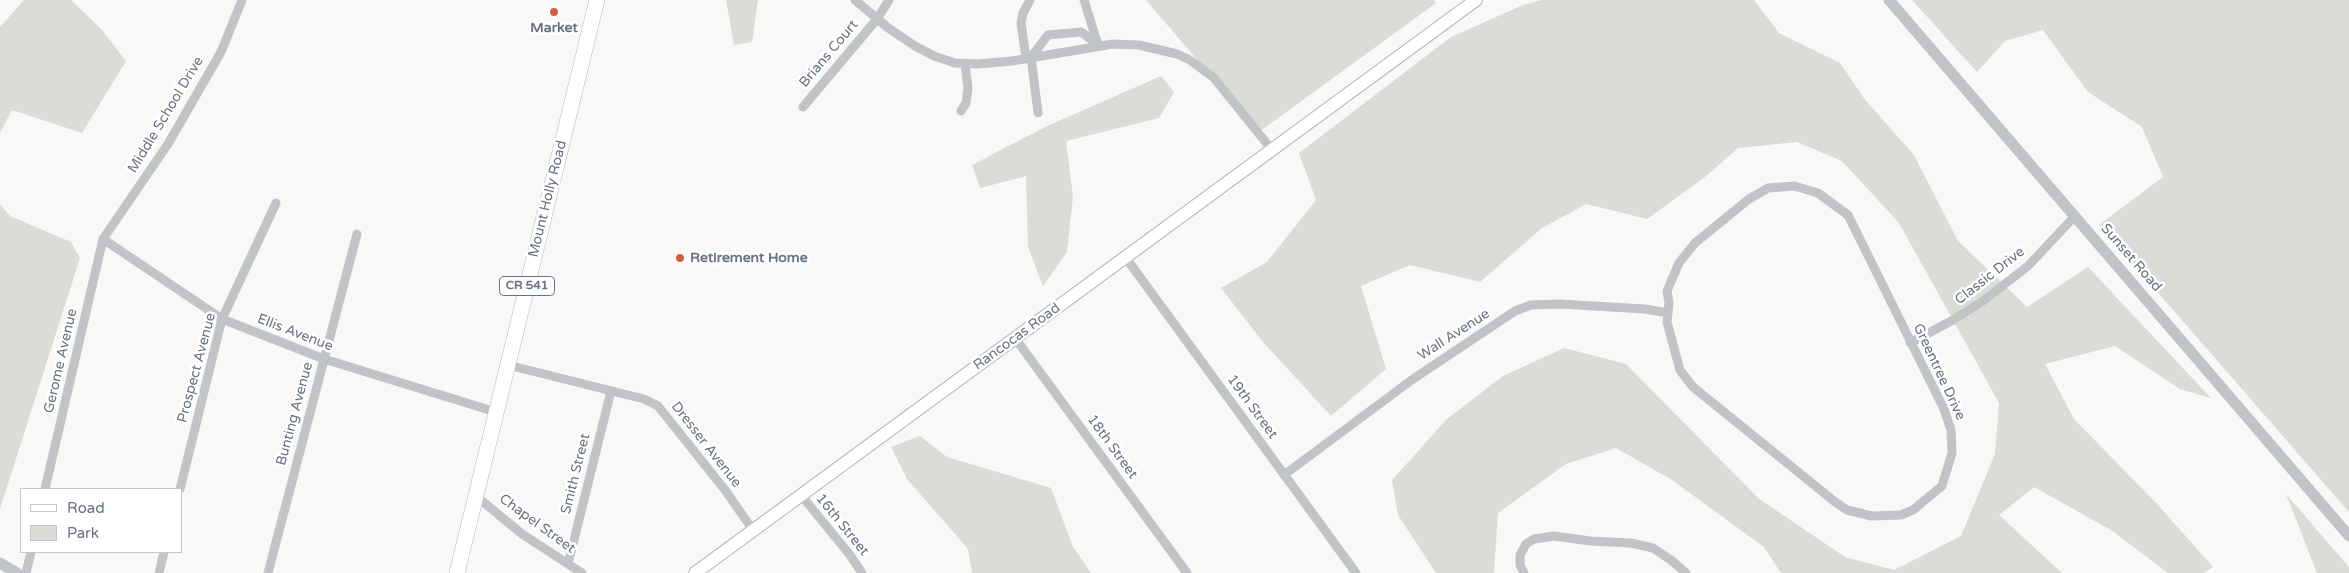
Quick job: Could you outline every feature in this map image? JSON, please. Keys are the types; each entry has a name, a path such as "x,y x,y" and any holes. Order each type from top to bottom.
{"highway":[{"name":"Mount Holly Road","path":"457,573 597,0"}],"main road":[{"name":"Rancocas Road","path":"695,573 1476,0"}],"street":[{"name":"Middle School Drive","path":"103,239 173,136 221,52 242,0"},
{"path":"856,0 877,19 924,51 945,60 965,64 1029,58 1098,45 1122,44 1165,49 1190,60 1214,78 1272,150"},
{"name":"Brians Court","path":"803,107 877,19 888,0"},
{"path":"1030,0 1023,13 1021,24 1038,113"},
{"path":"1084,0 1098,45"},
{"name":"Sunset Road","path":"1889,0 2349,536"},
{"path":"1029,58 1048,35 1081,32 1098,45"},
{"path":"961,111 966,104 968,88 965,64"},
{"name":"Greentree Drive","path":"1794,186 1807,188 1818,193 1848,216 1944,409 1951,430 1952,453 1942,486 1913,510 1901,514 1872,516 1848,510 1834,501 1693,387 1680,370 1667,322 1668,313 1670,303 1667,291 1679,263 1695,243 1749,199 1768,188 1794,186"},
{"name":"Prospect Avenue","path":"180,488 222,319 276,203"},
{"name":"Classic Drive","path":"1910,343 1953,320 1983,301 2028,266 2075,216"},
{"name":"Bunting Avenue","path":"268,573 357,234"},
{"name":"Ellis Avenue","path":"103,239 222,319 324,359 496,412"},
{"name":"Gerome Avenue","path":"46,488 103,239"},
{"name":"19th Street","path":"1126,258 1356,573"},
{"name":"Wall Avenue","path":"1284,475 1412,379 1515,311 1531,306 1560,304 1645,309 1668,313"},
{"name":"18th Street","path":"1015,338 1187,573"},
{"name":"Dresser Avenue","path":"508,365 644,399 664,411 753,530"},
{"name":"Smith Street","path":"568,564 612,392"},
{"name":"Chapel Street","path":"476,496 522,534 582,573"},
{"name":"16th Street","path":"801,496 850,555 862,573"},
{"path":"1524,573 1520,565 1522,549 1534,539 1544,536 1642,545 1662,553 1686,573"},
{"path":"26,573 31,553"},
{"path":"159,573 164,553"},
{"path":"0,563 17,573"}],"green space":[{"path":"24,0 71,0 102,30 126,61 82,133 12,110 0,133 0,27"},
{"path":"726,0 758,0 752,42 734,45"},
{"path":"1146,0 1434,0 1436,3 1259,132"},
{"path":"1541,0 1754,0 1779,33 1840,63 1866,101 1914,155 1958,241 2027,307 2088,267 2211,398 2180,389 2115,346 2045,364 2074,419 2159,506 2213,567 2204,573 2168,573 2111,530 2034,487 1999,515 2062,573 1781,573 1764,547 1672,480 1616,448 1566,464 1498,513 1494,573 1436,573 1398,515 1392,480 1447,419 1503,376 1564,348 1626,364 1758,498 1845,557 1894,570 1961,536 1995,454 1999,403 1899,223 1842,161 1797,142 1738,148 1705,177 1647,219 1586,204 1542,228 1480,282 1410,265 1361,286 1386,369 1331,416 1263,342 1221,288 1267,262 1316,200 1299,153 1451,37 1523,5"},
{"path":"1912,0 2349,0 2349,512 2099,225 2163,177 2142,127 2088,92 2043,30 2005,41 1977,72"},
{"path":"1161,76 1174,92 1159,118 1066,141 1073,196 1067,252 1043,286 1028,247 1026,176 980,188 972,165 1045,127"},
{"path":"0,204 10,216 71,242 80,258 0,509"},
{"path":"920,436 947,457 1051,488 1073,547 1091,573 972,573 968,549 907,479 891,447"},
{"path":"2286,494 2349,567 2349,573 2317,573"}],"place":[{"name":"Market","path":"554,12"},
{"name":"Retirement Home","path":"680,258"}]}
